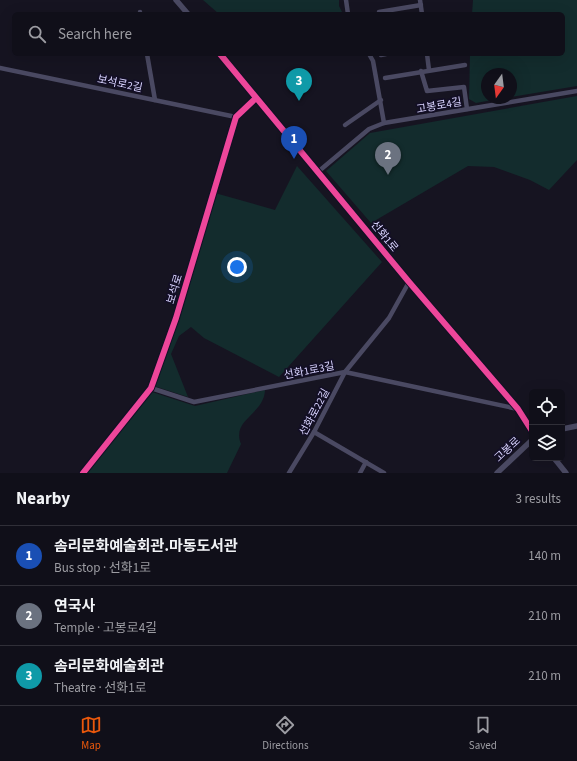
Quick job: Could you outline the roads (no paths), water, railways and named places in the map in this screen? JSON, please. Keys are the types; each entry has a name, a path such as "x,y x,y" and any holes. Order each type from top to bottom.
{"street":[{"path":"176,0 186,12"},
{"path":"346,0 348,12"},
{"path":"379,12 420,3"},
{"path":"147,56 155,100"},
{"name":"선화1로","path":"222,56 319,170 410,282 518,409 529,426"},
{"path":"370,56 373,61 384,123"},
{"path":"427,56 429,70"},
{"path":"385,78 465,65"},
{"name":"보석로2길","path":"0,68 236,117"},
{"path":"421,71 427,91 464,87 467,109"},
{"name":"고봉로4길","path":"319,170 369,129 384,123 577,90"},
{"name":"보석로","path":"83,473 151,388 176,318 236,117 256,98"},
{"path":"345,125 381,100"},
{"name":"선화로22길","path":"289,473 314,432 345,372 389,318 410,282"},
{"name":"선화1로3길","path":"151,388 194,402 345,372 518,409"},
{"path":"565,429 577,426"},
{"path":"314,432 384,473"},
{"name":"고봉로","path":"497,473 529,443"},
{"path":"556,461 566,473"},
{"path":"360,473 366,462"}],"place":[{"name":"솜리문화예술회관","path":"299,101"},
{"name":"솜리문화예술회관.마동도서관","path":"294,159"},
{"name":"연국사","path":"388,175"}]}
